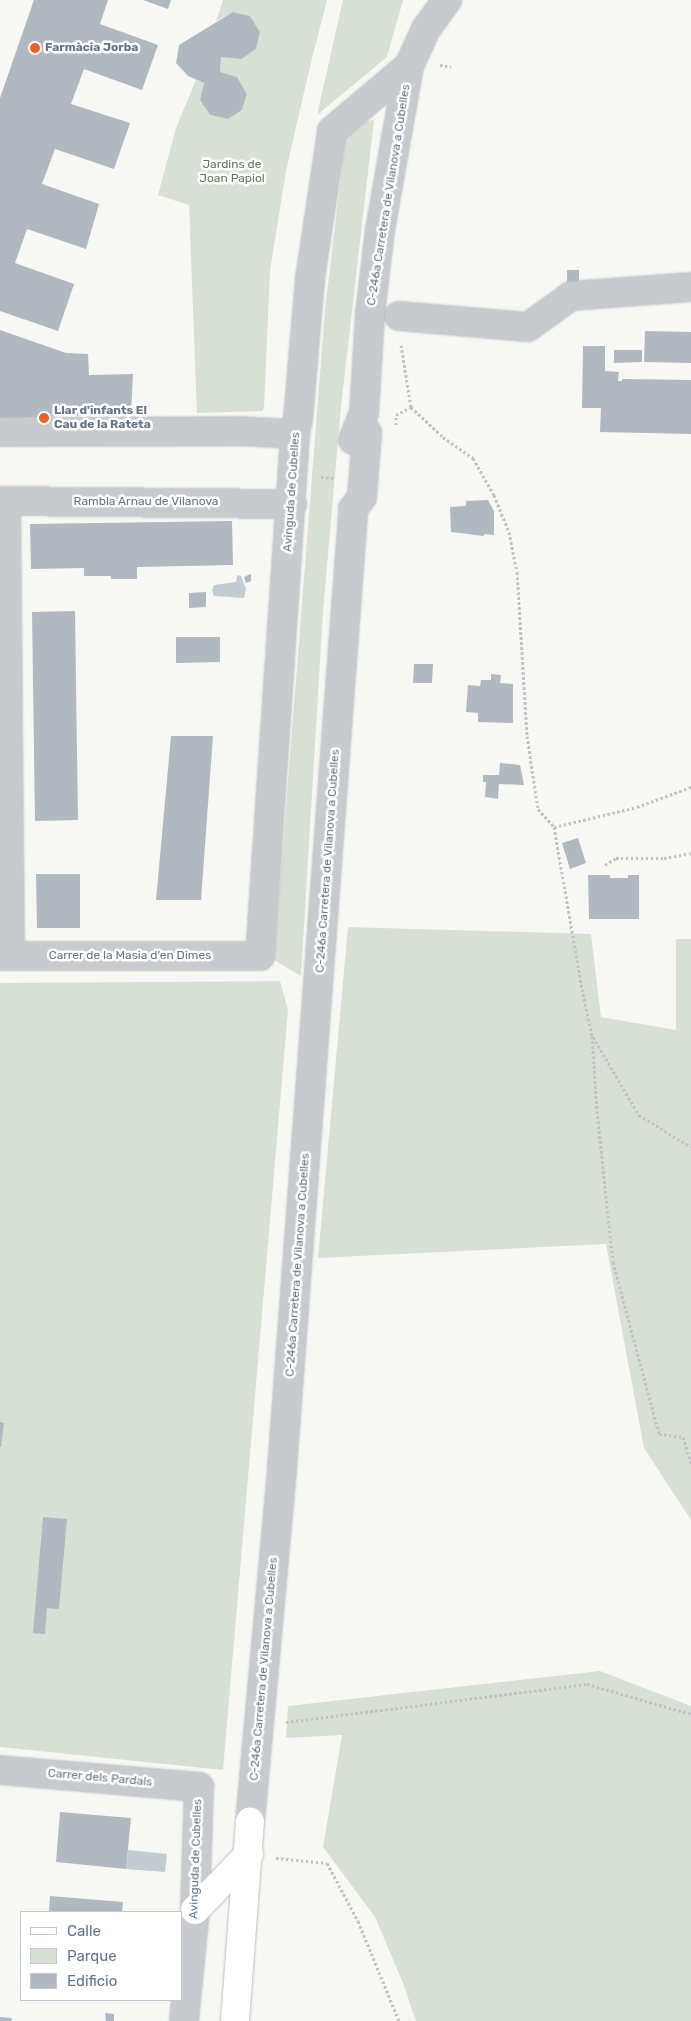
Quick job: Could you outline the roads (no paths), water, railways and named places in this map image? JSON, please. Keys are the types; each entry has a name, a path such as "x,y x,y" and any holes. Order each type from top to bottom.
{"main road":[{"name":"C-246a Carretera de Vilanova a Cubelles","path":"235,2021 250,1822"},
{"path":"195,1910 249,1854"},
{"path":"222,2021 237,1985"}],"street":[{"name":"C-246a Carretera de Vilanova a Cubelles","path":"250,1822 282,1469 354,509 347,504 353,435 361,424 364,413 370,314 380,230 411,61 410,44 419,0"},
{"name":"C-246a Carretera de Vilanova a Cubelles","path":"411,61 434,16 447,0"},
{"name":"Avinguda de Cubelles","path":"260,956 292,504 294,434 298,419 310,279 332,131 411,61"},
{"path":"399,316 528,327 571,296 691,288"},
{"path":"0,432 237,431 294,434"},
{"path":"3,501 5,956"},
{"name":"Rambla Arnau de Vilanova","path":"3,501 292,504"},
{"name":"Carrer de la Masia d'en Dimes","path":"5,956 260,956"},
{"name":"Carrer dels Pardals","path":"0,1770 199,1787"},
{"name":"Avinguda de Cubelles","path":"184,2021 195,1910 199,1787"}],"place":[{"name":"Farmàcia Jorba","path":"35,48"},
{"name":"Llar d'infants El Cau de la Rateta","path":"44,418"}],"park label":[{"name":"Jardins de Joan Papiol","path":"232,172"}]}
